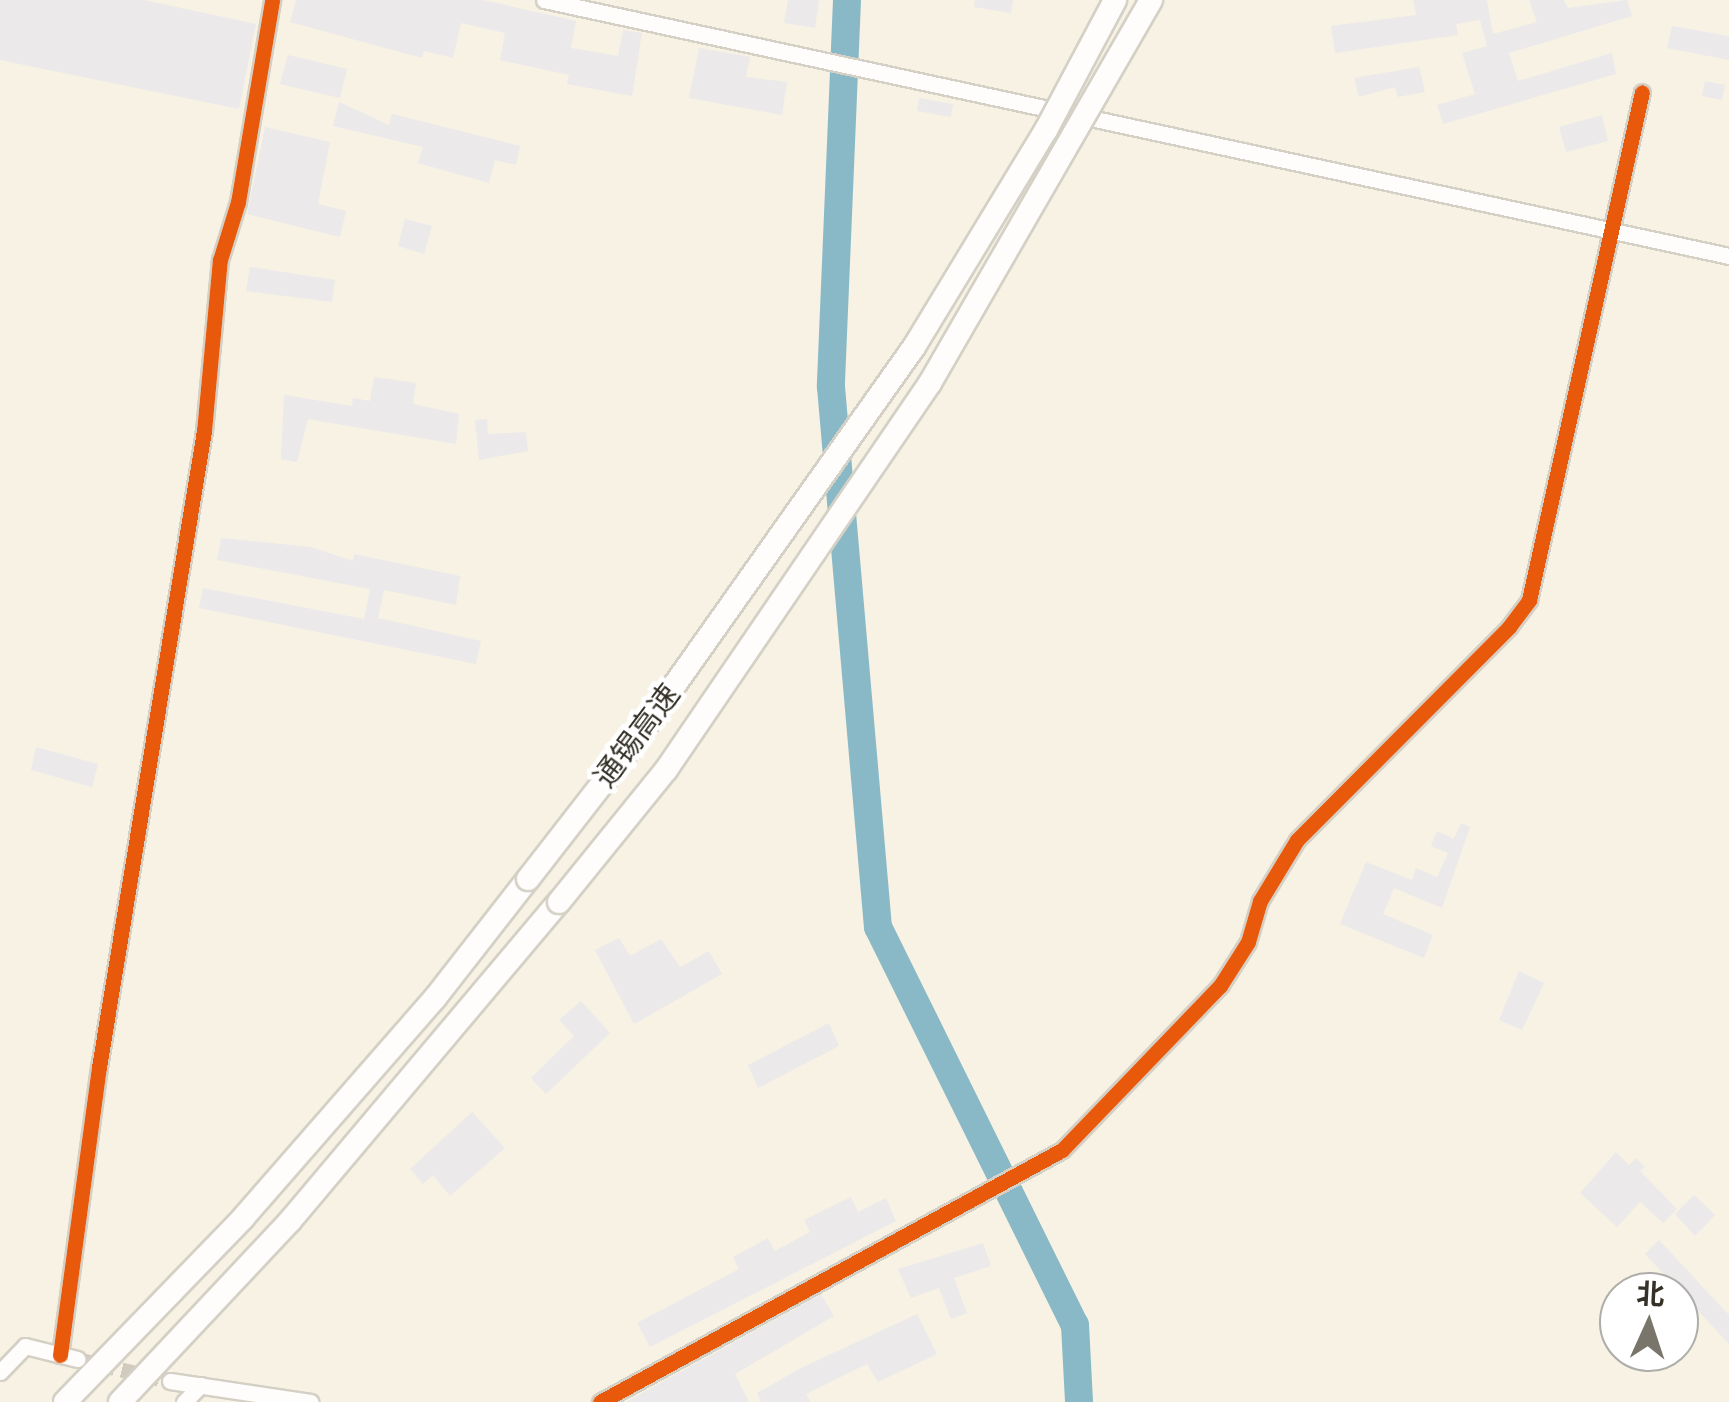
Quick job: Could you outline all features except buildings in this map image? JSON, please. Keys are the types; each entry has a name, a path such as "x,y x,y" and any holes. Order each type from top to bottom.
{"highway":[{"name":"通锡高速","path":"65,1402 243,1218 435,998 641,732 914,347 1046,130 1115,0"},
{"name":"通锡高速","path":"120,1402 290,1221 666,770 930,383 1151,0"}],"street":[{"path":"60,1356 99,1067 204,432 220,260 238,202 272,0"},
{"path":"544,0 1729,256"},
{"path":"600,1402 1054,1156 1220,986 1248,942 1260,900 1298,840 1529,600 1642,92"},
{"path":"0,1372 25,1346 78,1359"},
{"path":"170,1381 310,1402"},
{"path":"184,1402 202,1385"}],"waterway":[{"path":"847,0 831,387 878,927 1075,1325 1079,1402"}],"tunnel":[{"path":"77,1359 170,1381"}],"cycle path":[{"path":"60,1355 99,1067 204,431 220,260 238,202 272,0"},
{"path":"600,1402 1062,1150 1220,986 1248,942 1260,901 1297,840 1509,627 1529,600 1642,92"}]}
